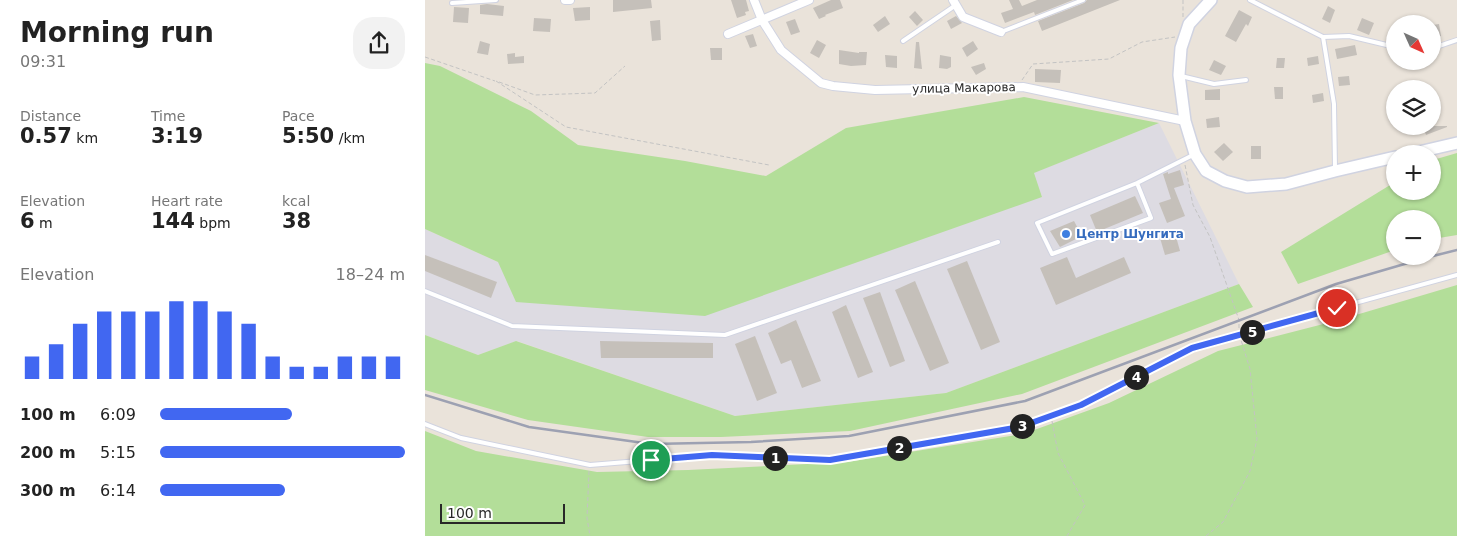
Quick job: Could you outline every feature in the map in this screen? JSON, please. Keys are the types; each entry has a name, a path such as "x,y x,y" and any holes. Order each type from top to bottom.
{"main road":[{"path":"1211,0 1189,24 1181,48 1179,75 1185,121 1195,154 1206,171 1225,181 1247,187 1287,184 1386,159"},
{"path":"1441,147 1457,143"}],"street":[{"path":"565,0 570,0"},
{"name":"улица Макарова","path":"754,0 762,20 781,50 821,83 875,90 1016,87 1185,121"},
{"path":"728,34 809,0"},
{"path":"955,3 963,17 1001,32"}],"lane":[{"path":"452,3 496,0"},
{"path":"1001,32 1083,0"},
{"path":"1250,0 1323,37 1349,36 1386,45"},
{"path":"903,42 955,3"},
{"path":"1323,37 1334,104 1335,171"},
{"path":"1441,45 1457,40"},
{"path":"1179,75 1214,84 1246,80"},
{"path":"1137,183 1151,218 1052,254 1037,223 1137,183 1195,154"},
{"path":"425,291 512,326 725,335 998,242"},
{"path":"425,424 461,438 590,465 712,455 830,460 1020,427 1081,405 1192,348 1457,275"}],"path":[{"path":"1183,0 1183,19"},
{"path":"1016,87 1033,64 1109,59 1142,42 1185,35"},
{"path":"425,57 535,95 595,93 625,66"},
{"path":"496,81 566,127 769,165"},
{"path":"1184,160 1193,205 1210,237 1239,320 1240,335 1250,369 1257,439 1250,471 1237,496 1223,522 1206,536"},
{"path":"1050,416 1058,453 1085,505 1067,536"},
{"path":"590,465 587,518 591,536"}],"shaded area":[{"path":"1159,123 1239,284 946,393 735,416 517,341 478,355 425,335 425,229 498,262 1042,197 1033,173"}],"green space":[{"path":"425,63 440,66 531,111 578,145 685,161 766,176 846,128 1024,97 1159,123 1034,173 1042,197 705,316 516,302 498,262 425,229"},
{"path":"1457,153 1457,235 1441,238 1441,210 1386,210 1386,253 1298,284 1281,252 1386,188 1386,200 1441,200 1441,158"},
{"path":"1239,284 1253,307 1022,394 850,431 721,437 648,437 528,420 425,390 425,335 478,355 516,341 735,416 946,393"},
{"path":"1457,285 1457,536 425,536 425,431 476,451 597,472 688,470 847,462 1023,434 1109,403 1218,351 1339,320"}],"building":[{"path":"613,0 651,0 652,8 613,12"},
{"path":"731,0 746,0 749,11 745,12 746,15 737,18"},
{"path":"831,0 840,0 843,8 819,19 813,8"},
{"path":"1009,0 1019,0 1022,6 1037,0 1073,0 1035,15 1034,12 1005,23 1001,13 1013,9"},
{"path":"1087,0 1120,0 1042,31 1038,21 1084,3"},
{"path":"480,5 504,6 503,16 480,14"},
{"path":"1328,6 1335,10 1330,23 1322,19"},
{"path":"454,7 469,8 468,23 453,22"},
{"path":"590,7 590,20 575,21 573,8"},
{"path":"1239,10 1252,17 1236,42 1225,36"},
{"path":"915,11 923,20 917,26 909,17"},
{"path":"885,16 890,24 878,32 873,25"},
{"path":"956,16 962,23 951,29 947,21"},
{"path":"534,18 551,19 550,32 533,31"},
{"path":"1362,18 1374,23 1369,35 1357,30"},
{"path":"795,19 800,32 791,35 786,22"},
{"path":"660,20 661,40 652,41 650,21"},
{"path":"753,34 757,46 750,48 745,36"},
{"path":"817,40 826,45 819,58 810,53"},
{"path":"480,41 490,44 488,55 477,53"},
{"path":"973,41 978,49 967,57 962,48"},
{"path":"916,42 919,42 922,69 914,68"},
{"path":"1355,45 1357,55 1337,59 1335,49"},
{"path":"710,48 722,48 722,60 711,60"},
{"path":"839,50 859,53 867,52 866,65 851,66 839,64"},
{"path":"515,53 515,57 524,56 524,63 508,64 507,54"},
{"path":"885,55 897,56 897,68 886,67"},
{"path":"940,55 951,57 951,67 947,69 939,68"},
{"path":"1318,56 1319,64 1308,66 1307,58"},
{"path":"1277,58 1285,58 1284,68 1276,68"},
{"path":"1214,60 1226,66 1221,75 1209,70"},
{"path":"984,63 986,69 976,75 971,67"},
{"path":"1035,69 1061,70 1060,83 1035,82"},
{"path":"1349,76 1350,85 1339,86 1338,77"},
{"path":"1274,87 1283,87 1283,99 1275,99"},
{"path":"1220,89 1220,100 1205,100 1205,90"},
{"path":"1323,93 1324,101 1313,103 1312,95"},
{"path":"1219,117 1220,127 1207,128 1206,119"},
{"path":"1224,143 1233,152 1223,161 1214,152"},
{"path":"1251,146 1261,146 1261,159 1251,159"},
{"path":"1180,170 1184,185 1174,188 1185,216 1167,223 1159,203 1171,199 1163,174"},
{"path":"1135,196 1143,213 1097,232 1090,215"},
{"name":"Центр Шунгита","path":"1074,221 1082,236 1060,247 1050,231"},
{"path":"1175,233 1180,251 1165,255 1160,238"},
{"path":"425,255 497,282 491,298 425,271"},
{"path":"1067,257 1076,278 1124,257 1131,273 1056,305 1040,268"},
{"path":"967,261 1000,342 981,350 947,269"},
{"path":"915,281 949,363 930,371 895,290"},
{"path":"880,292 905,361 890,367 863,298"},
{"path":"846,305 873,372 858,378 832,312"},
{"path":"796,320 821,381 802,388 791,360 781,364 768,333"},
{"path":"755,336 777,393 757,401 735,344"},
{"path":"600,341 713,343 713,358 601,358"}],"railway":[{"path":"1441,254 1457,250"},
{"path":"425,395 529,427 651,444 751,442 849,436 1025,401 1336,284 1401,265"}],"place":[{"name":"Центр Шунгита","path":"1066,234"}],"route":[{"path":"651,460 712,455 830,460 1020,427 1081,405 1192,348 1337,308"}]}
